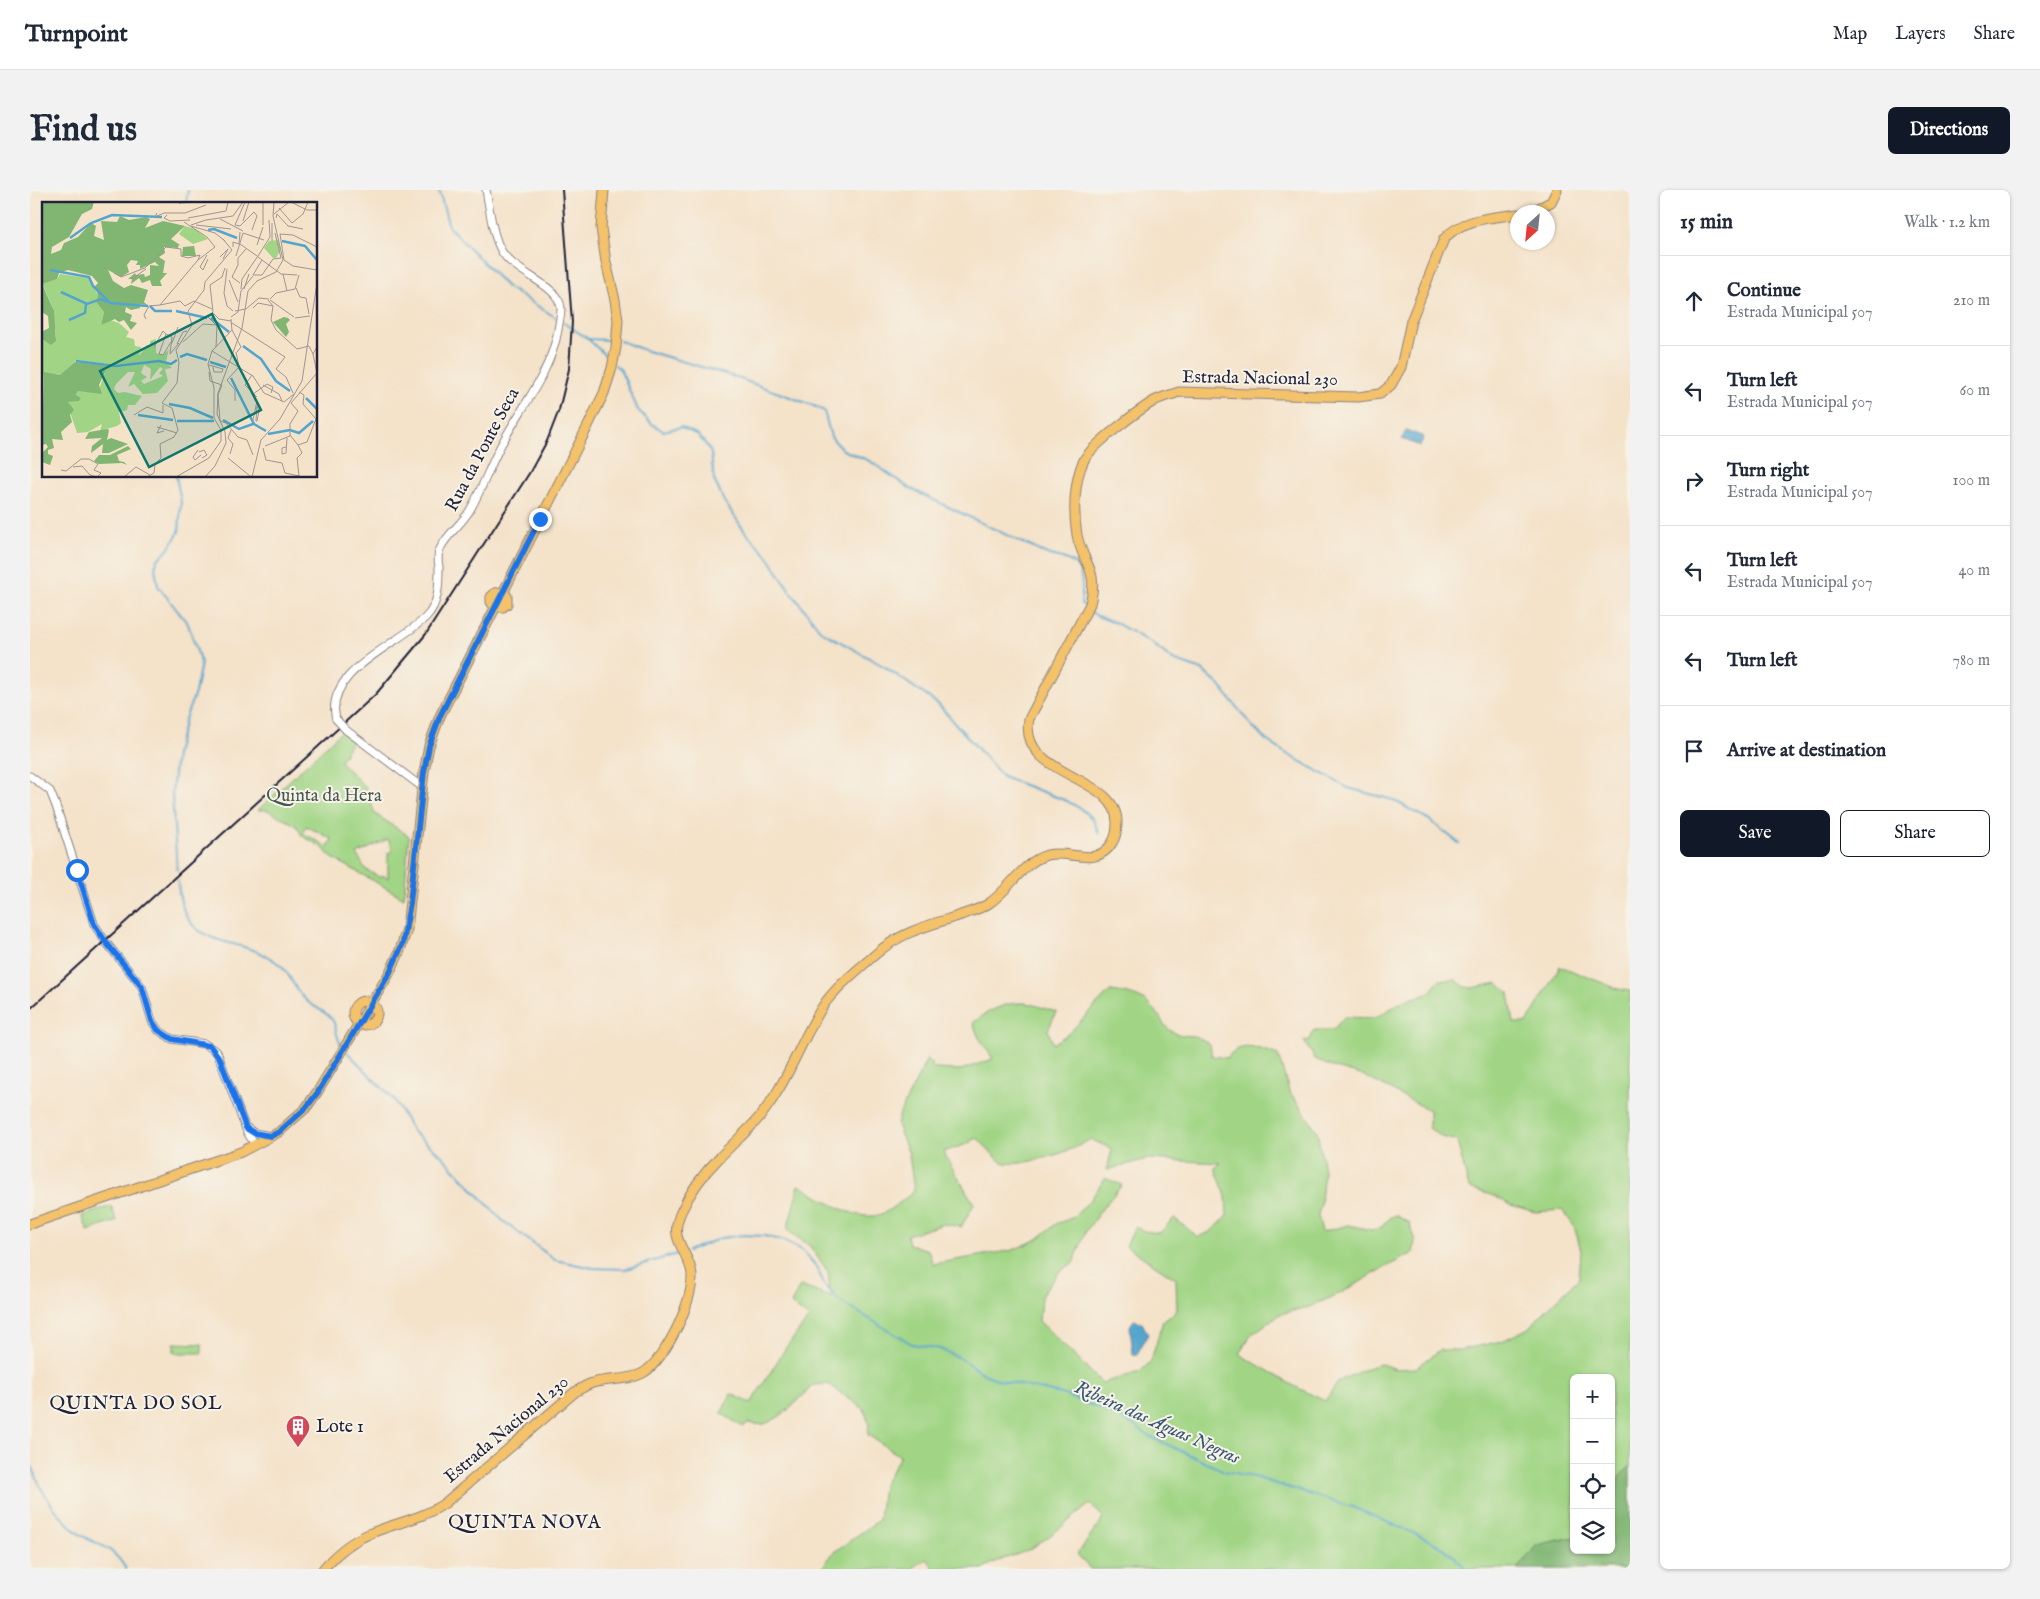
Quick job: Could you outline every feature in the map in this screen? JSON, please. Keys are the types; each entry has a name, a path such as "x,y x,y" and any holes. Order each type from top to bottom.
{"main road":[{"path":"371,1003 399,953 407,929 422,787 429,746 440,716 495,607 491,602 491,597 495,592 503,592 604,393 612,368 618,320 601,228 604,190"},
{"path":"1545,205 1551,202 1557,190"},
{"name":"Estrada Nacional 230","path":"322,1569 338,1554 368,1534 421,1516 440,1507 575,1392 592,1383 634,1376 646,1372 656,1363 666,1349 691,1289 691,1270 675,1230 676,1222 696,1186 718,1158 754,1123 772,1101 815,1020 839,987 897,937 910,931 975,911 990,903 1037,859 1050,854 1088,858 1098,856 1112,843 1117,832 1117,814 1110,801 1041,757 1031,746 1027,732 1029,719 1087,609 1093,590 1093,575 1077,536 1075,518 1078,478 1085,459 1095,446 1155,400 1179,392 1358,397 1380,394 1391,385 1401,367 1411,321 1444,239 1451,230 1472,221 1510,215"},
{"path":"361,1002 371,1003 377,1012 376,1019 370,1024 359,1023 354,1018 355,1007 361,1002"},
{"path":"30,1224 241,1152 271,1136 306,1108 345,1049 359,1023"}],"street":[{"name":"Rua da Ponte Seca","path":"422,787 346,730 336,719 334,708 335,700 348,677 366,660 410,630 430,611 438,588 439,551 470,510 501,445 525,405 554,348 561,307 559,299 548,287 510,262 502,251 496,236 486,190"},
{"path":"30,776 50,791 94,924 105,941 142,987 152,1021 164,1035 172,1039 205,1044 217,1052 248,1131 254,1136 255,1145"},
{"path":"248,1131 258,1135 271,1136"},
{"path":"241,1152 248,1131"}],"green space":[{"name":"Quinta da Hera","path":"341,732 352,742 340,761 365,787 375,814 409,836 404,898 331,857 322,847 302,836 296,825 267,810 258,810","holes":["306,826 332,839 328,847 303,833","388,839 393,850 388,853 388,878 382,875 381,878 365,869 357,854"]},
{"path":"1560,966 1618,989 1630,991 1630,1466 1615,1483 1615,1374 1570,1374 1570,1538 1537,1545 1517,1569 1090,1569 1077,1554 1103,1517 1090,1504 1051,1535 1026,1551 993,1563 983,1569 935,1569 927,1559 911,1569 821,1569 834,1552 879,1520 883,1485 900,1456 868,1435 869,1424 864,1409 828,1384 813,1385 784,1413 764,1424 748,1423 743,1427 721,1413 731,1394 751,1403 787,1346 809,1318 791,1304 800,1286 831,1297 828,1272 810,1246 787,1230 799,1185 837,1207 859,1215 878,1215 892,1208 914,1191 909,1154 897,1125 900,1113 927,1059 935,1069 961,1070 993,1059 978,1036 973,1023 997,1008 1017,1003 1032,1004 1056,1012 1048,1030 1053,1044 1069,1033 1110,991 1138,997 1143,1000 1155,1010 1164,1025 1171,1031 1181,1035 1200,1038 1210,1045 1212,1056 1227,1058 1232,1052 1244,1048 1258,1049 1278,1055 1289,1091 1317,1131 1324,1170 1318,1215 1322,1232 1348,1225 1372,1230 1382,1227 1389,1218 1396,1215 1409,1223 1415,1241 1413,1253 1341,1293 1309,1307 1280,1314 1251,1335 1239,1354 1294,1386 1325,1401 1339,1381 1370,1367 1381,1364 1396,1369 1416,1368 1440,1350 1459,1350 1502,1341 1527,1329 1579,1278 1581,1250 1574,1226 1562,1210 1535,1212 1511,1205 1494,1196 1469,1188 1457,1141 1442,1137 1429,1128 1429,1110 1364,1076 1329,1066 1315,1059 1304,1041 1310,1040 1314,1030 1333,1030 1344,1017 1375,1018 1405,1000 1425,995 1431,991 1439,980 1456,980 1465,987 1473,988 1497,983 1509,993 1514,1023 1527,1023","holes":["977,1138 999,1160 1009,1163 1033,1161 1074,1148 1090,1139 1112,1149 1107,1170 1147,1159 1221,1163 1215,1168 1226,1196 1227,1217 1210,1232 1198,1237 1174,1218 1160,1233 1144,1231 1135,1227 1126,1246 1176,1279 1177,1311 1163,1321 1151,1361 1140,1372 1102,1383 1039,1321 1041,1297 1058,1273 1074,1262 1086,1231 1122,1185 1105,1178 1091,1199 1074,1217 1056,1224 1036,1240 1013,1250 933,1264 928,1250 909,1244 907,1235 944,1224 961,1227 974,1204 943,1152 967,1144"]},
{"path":"111,1206 117,1221 88,1231 82,1216"},
{"path":"174,1343 202,1344 202,1353 174,1353"},
{"path":"1630,1466 1630,1569 1517,1569 1537,1545 1570,1538 1570,1554 1615,1554 1615,1483"}],"water":[{"path":"1406,430 1424,437 1420,446 1402,439"},
{"path":"1134,1320 1142,1323 1148,1334 1136,1356 1133,1355 1130,1326"}],"waterway":[{"name":"Ribeira das Águas Negras","path":"186,202 188,190"},
{"path":"439,190 449,227 507,287 555,317"},
{"path":"564,323 587,338 607,357"},
{"path":"589,339 609,340"},
{"path":"620,341 732,376 824,411 831,437 843,450 870,461 909,488 1046,554 1073,563 1078,568 1080,574 1082,582 1081,604 1085,606"},
{"path":"615,365 620,369 638,410 652,424 663,431 681,427 698,435 707,446 711,453 714,480 724,501 746,533 767,555 790,591 821,631 885,667 938,704 1003,777 1067,801 1081,809 1093,819 1099,834"},
{"name":"Ribeira das Águas Negras","path":"176,478 181,502 179,532 167,551 157,560 155,568 158,586 188,624 201,663 195,693 185,719 176,754 172,794 177,870"},
{"path":"1090,611 1153,644 1173,660 1202,670 1220,686 1251,725 1266,740 1287,754 1348,788 1393,800 1428,819 1460,844"},
{"name":"Ribeira das Águas Negras","path":"178,881 182,905 190,922 202,932 216,939 265,955 281,966 306,1000 330,1017 342,1046"},
{"name":"Ribeira das Águas Negras","path":"347,1052 395,1101 413,1132 440,1154 502,1220 555,1260 593,1268 626,1269 681,1253"},
{"name":"Ribeira das Águas Negras","path":"688,1251 721,1238 743,1235 765,1236 784,1241 802,1250 816,1266 824,1284 839,1301 912,1344 940,1349 958,1357 984,1374 999,1380 1065,1395 1099,1408 1124,1419 1149,1436 1224,1471 1254,1477 1352,1507 1425,1538 1445,1549 1467,1569"},
{"path":"30,1463 44,1493 72,1528 79,1534 107,1548 120,1560 126,1569"}],"railway":[{"path":"30,1009 376,694 426,634 530,472 547,441 559,410 569,369 572,322 562,190"}],"place":[{"name":"Lote 1","path":"298,1448"}],"district":[{"name":"QUINTA DO SOL","path":"136,1404"},
{"name":"QUINTA NOVA","path":"525,1523"}],"route":[{"path":"77,870 94,924 105,941 142,987 152,1021 158,1030 172,1039 210,1046 217,1052 246,1128 258,1135 271,1136 279,1132 306,1108 318,1092 389,974 399,953 407,929 415,841 429,746 440,716 540,519"}]}
